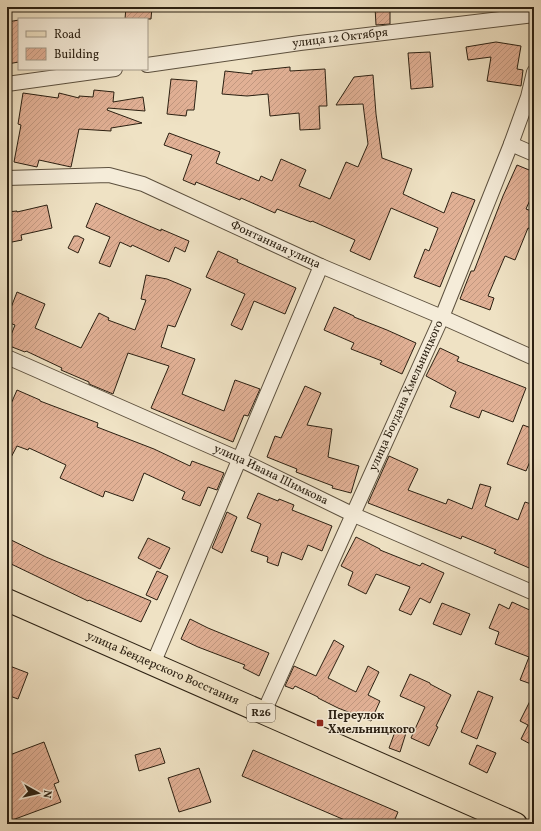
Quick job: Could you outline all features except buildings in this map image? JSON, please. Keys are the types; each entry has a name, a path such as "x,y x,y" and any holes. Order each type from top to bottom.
{"main road":[{"name":"улица Бендерского Восстания","path":"7,600 263,714 516,824"}],"street":[{"name":"улица 12 Октября","path":"148,65 300,43 534,15"},
{"path":"7,84 108,70"},
{"name":"улица Богдана Хмельницкого","path":"263,714 442,317 511,144 528,98 534,72"},
{"path":"511,144 534,154"},
{"name":"Фонтанная улица","path":"7,178 109,175 143,184 321,266 534,358"},
{"path":"153,664 321,266"},
{"name":"улица Ивана Шимкова","path":"7,357 239,459 354,515 534,593"}],"place":[{"name":"Переулок Хмельницкого","path":"320,723"}]}
